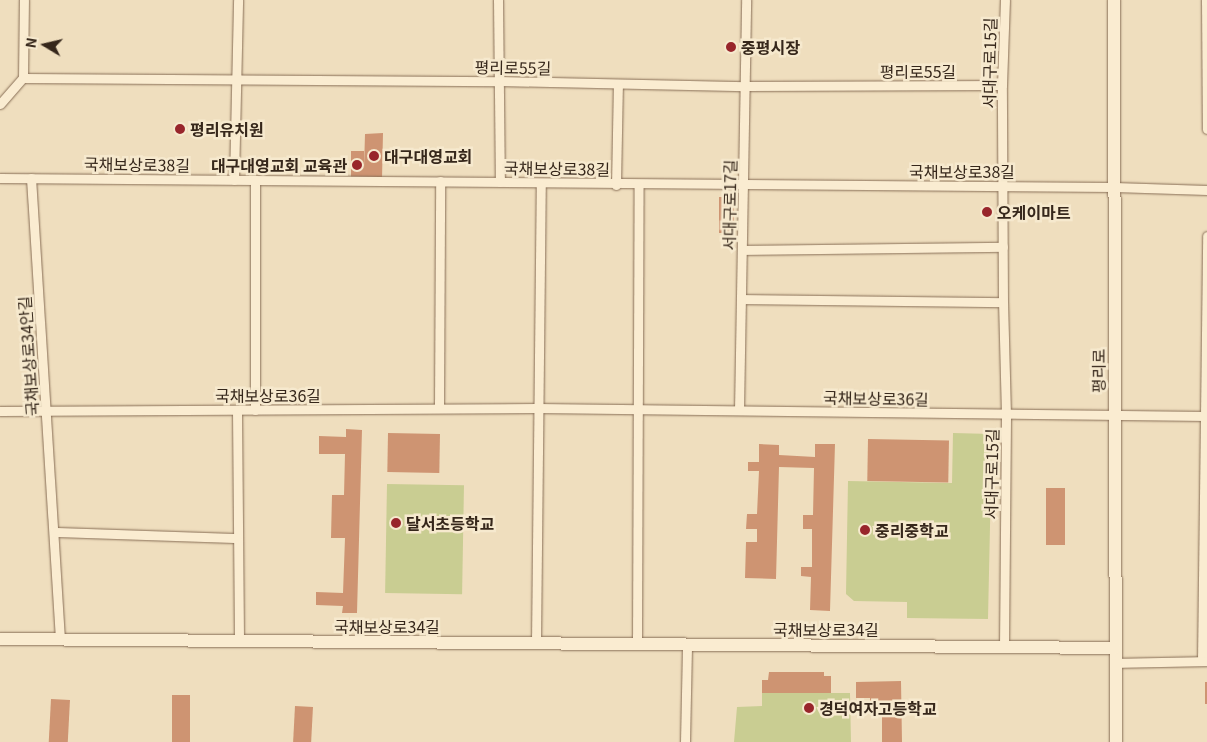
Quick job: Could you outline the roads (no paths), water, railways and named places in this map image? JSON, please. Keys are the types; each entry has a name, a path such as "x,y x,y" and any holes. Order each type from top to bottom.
{"main road":[{"name":"평리로","path":"1114,0 1116,742"},
{"name":"국채보상로34길","path":"0,639 1115,648"}],"street":[{"path":"0,104 23,78 24,0"},
{"path":"234,180 238,0"},
{"path":"498,0 500,182"},
{"name":"서대구로17길","path":"739,410 746,0"},
{"name":"서대구로15길","path":"1004,647 1006,415 1002,302 1004,187 1002,85 1005,0"},
{"path":"1206,0 1207,129"},
{"name":"평리로55길","path":"23,78 237,81 499,81 746,86 1002,85"},
{"path":"616,184 618,84"},
{"name":"국채보상로38길","path":"0,178 500,182 542,184 1114,187 1207,190"},
{"name":"국채보상로34안길","path":"31,178 60,640"},
{"path":"255,180 255,410"},
{"path":"439,408 440,182"},
{"path":"536,643 537,408 542,184"},
{"path":"637,644 639,184"},
{"path":"1115,663 1205,661 1207,236"},
{"path":"743,250 1003,247"},
{"path":"742,299 1002,302"},
{"name":"국채보상로36길","path":"0,411 537,408 1206,416"},
{"path":"237,410 238,641"},
{"path":"54,532 237,538"},
{"path":"685,742 687,644"}],"place":[{"name":"중평시장","path":"731,47"},
{"name":"평리유치원","path":"180,129"},
{"name":"대구대영교회","path":"374,156"},
{"name":"대구대영교회 교육관","path":"357,165"},
{"name":"오케이마트","path":"987,212"},
{"name":"달서초등학교","path":"396,523"},
{"name":"중리중학교","path":"865,530"},
{"name":"경덕여자고등학교","path":"809,708"}]}
